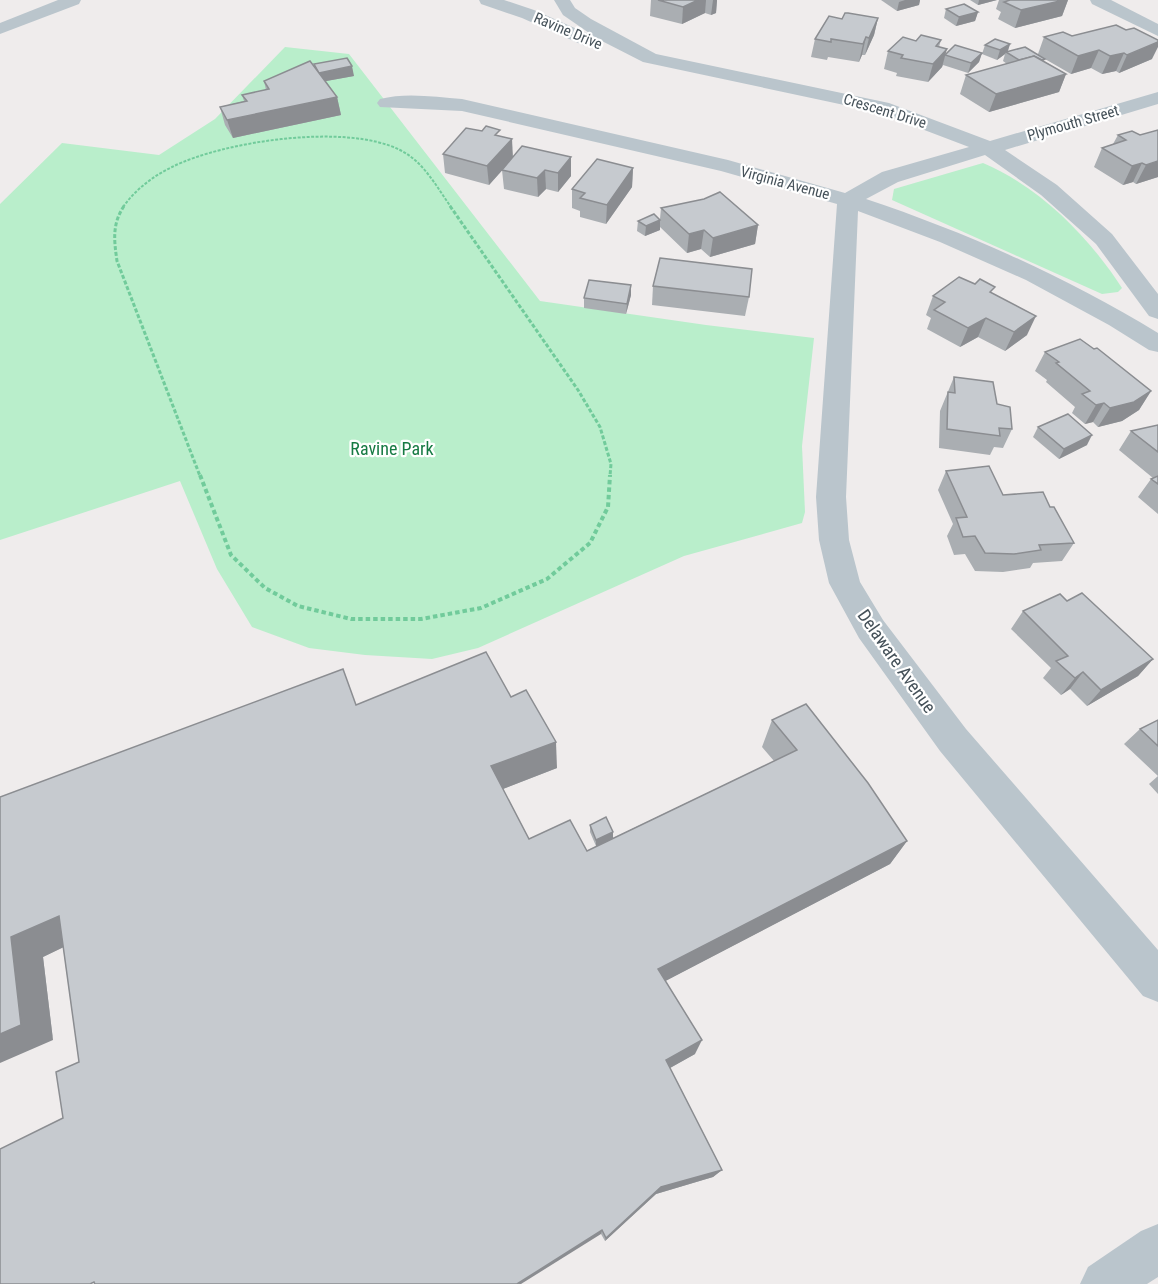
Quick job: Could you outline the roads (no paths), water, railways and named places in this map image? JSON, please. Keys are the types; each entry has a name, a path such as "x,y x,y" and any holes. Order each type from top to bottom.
{"street":[{"name":"Ravine Drive","path":"487,0 528,14 600,46 650,58"},
{"name":"Crescent Drive","path":"562,0 569,11 594,29 650,58 882,107 987,147 1049,190 1104,239 1158,311"},
{"path":"1098,0 1158,31"},
{"path":"0,29 66,1"},
{"name":"Plymouth Street","path":"987,147 1158,98"},
{"name":"Virginia Avenue","path":"387,104 427,102 462,105 774,178 848,200 944,236 1026,272 1097,308 1158,344"},
{"path":"848,200 890,177 987,147"},
{"name":"Delaware Avenue","path":"848,200 831,497 834,540 845,583 871,629 953,740 1158,981"},
{"path":"1105,1284 1158,1248"}],"park label":[{"name":"Ravine Park","path":"392,448"}]}
